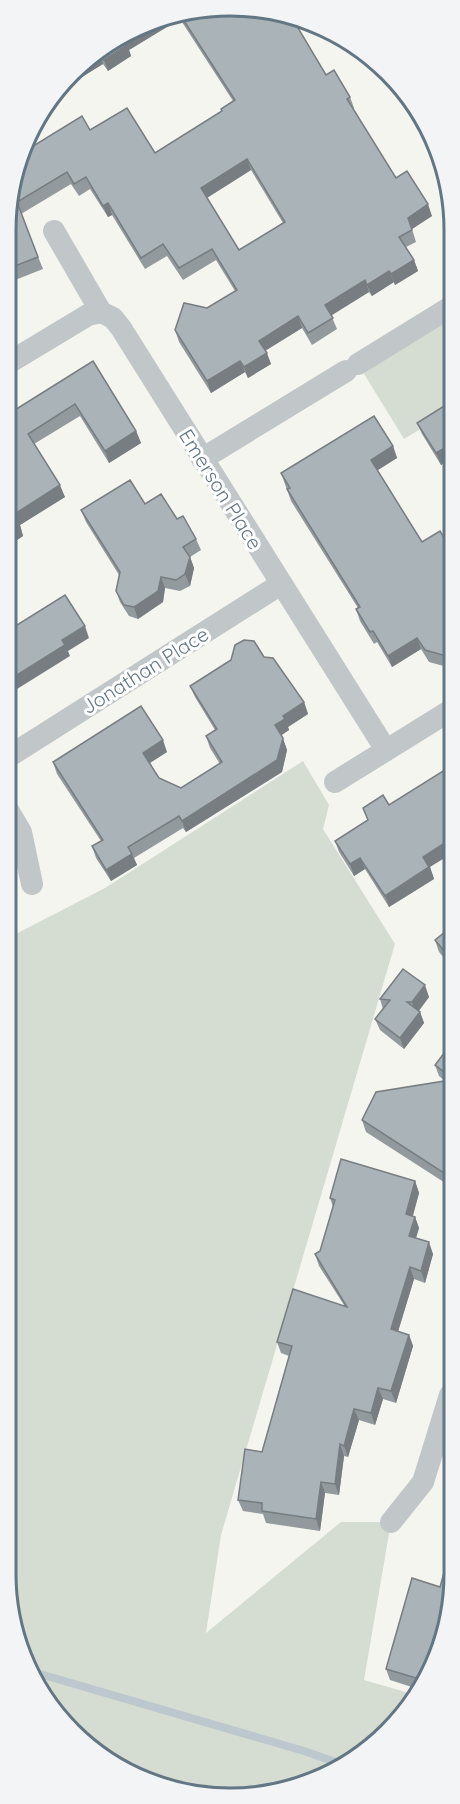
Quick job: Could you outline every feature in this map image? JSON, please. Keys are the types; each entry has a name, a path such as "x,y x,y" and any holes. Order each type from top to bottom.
{"street":[{"name":"Emerson Place","path":"54,231 101,312 113,318 121,328 386,750"},
{"path":"202,459 444,311"},
{"path":"16,358 82,318 101,312"},
{"name":"Jonathan Place","path":"16,753 281,585"},
{"path":"335,782 444,714"},
{"path":"16,824 21,832 32,884"},
{"path":"391,1522 423,1482 444,1414"}],"shaded area":[{"path":"444,311 444,415 404,439 358,364"},
{"path":"303,761 329,805 323,829 395,944 221,1535 206,1633 341,1522 391,1522 364,1680 408,1693 391,1715 349,1752 299,1776 258,1786 230,1788 202,1786 175,1780 148,1771 111,1752 69,1715 52,1693 28,1643 18,1602 16,1574 16,934 105,888"}],"building":[{"path":"230,16 258,18 298,28 326,75 334,70 350,97 347,99 396,178 407,171 428,204 408,218 412,230 399,237 414,260 391,274 389,271 367,285 365,280 325,305 333,318 308,333 298,316 259,341 267,353 244,367 240,361 207,381 175,330 184,303 207,308 237,290 212,249 179,268 163,244 141,258 108,203 103,206 86,177 74,184 67,172 18,201 34,145 82,116 90,130 127,108 155,153 222,111 221,109 235,100 185,22","holes":["247,159 285,222 239,250 201,188"]},
{"path":"126,44 127,45 104,60 111,52"},
{"path":"18,204 38,257 16,266"},
{"path":"93,361 136,431 105,451 75,404 28,434 60,485 16,513 16,409"},
{"path":"444,406 444,448 436,453 417,423"},
{"path":"374,416 393,446 371,460 422,542 440,531 444,538 444,655 425,650 417,638 388,656 356,609 360,607 287,489 290,488 281,473"},
{"path":"130,480 145,504 161,494 177,519 183,516 196,539 183,547 190,557 185,574 176,580 161,577 158,591 134,607 124,605 116,591 120,572 81,510"},
{"path":"65,595 85,626 62,640 65,645 16,676 16,626"},
{"path":"244,640 254,641 264,657 273,658 304,702 283,716 285,719 275,725 283,738 277,760 182,821 179,816 128,847 132,854 106,870 92,846 103,840 53,762 141,706 163,740 143,753 159,778 181,788 222,762 206,736 217,729 190,686 231,660 235,645"},
{"path":"444,770 444,844 423,857 429,867 385,896 360,858 350,864 335,841 368,820 363,808 383,795 389,805"},
{"path":"444,933 444,951 435,940"},
{"path":"403,969 425,985 412,1002 407,1002 420,1012 400,1038 375,1019 390,1000 380,999"},
{"path":"444,1053 444,1072 435,1065"},
{"path":"444,1081 444,1173 362,1120 376,1092"},
{"path":"341,1159 415,1181 406,1214 415,1217 409,1236 429,1242 421,1271 410,1267 391,1329 409,1335 391,1391 378,1388 371,1413 354,1409 344,1446 340,1444 335,1484 321,1482 316,1519 262,1511 262,1503 238,1500 245,1449 262,1452 292,1346 277,1342 293,1289 347,1307 315,1254 320,1251 335,1200 330,1198"},
{"path":"444,1573 442,1602 436,1629 416,1678 386,1669 412,1578 440,1587"}],"waterway":[{"path":"42,1675 333,1761"}]}
